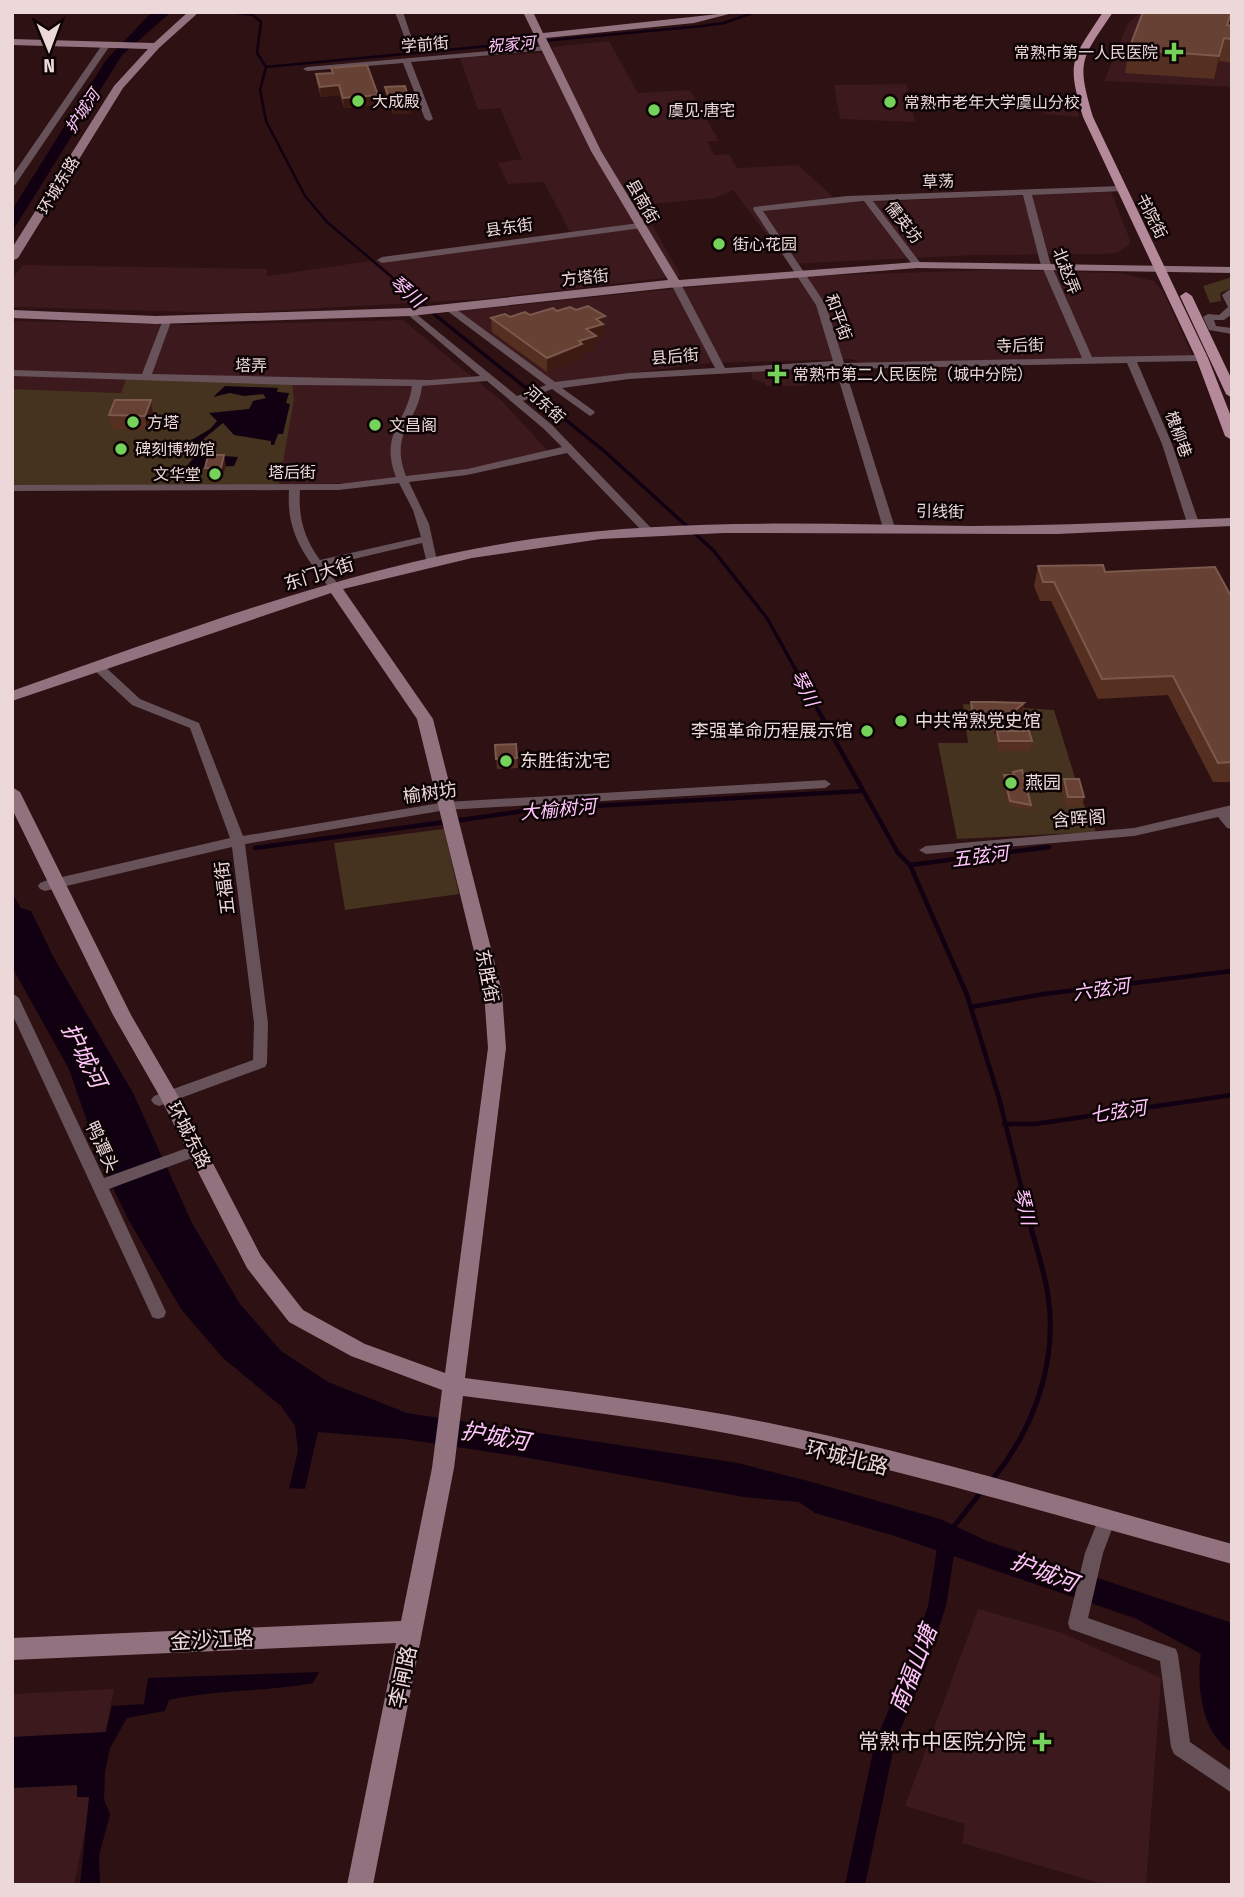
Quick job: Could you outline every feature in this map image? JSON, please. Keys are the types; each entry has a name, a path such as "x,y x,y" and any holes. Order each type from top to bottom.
{"main road":[{"name":"书院街","path":"1108,12 1079,56 1078,83 1088,117 1121,190 1165,265 1232,436"},
{"name":"书院街","path":"1119,12 1090,57 1088,84 1132,193 1165,265 1232,394"}],"street":[{"path":"146,47 189,12"},
{"path":"12,44 146,47 194,12"},
{"path":"399,12 413,49"},
{"name":"县南街","path":"527,12 569,102 674,282 720,368"},
{"path":"543,42 732,12"},
{"name":"学前街","path":"306,69 406,60 543,42"},
{"path":"12,183 111,46"},
{"name":"环城东路","path":"12,244 111,87 146,47"},
{"name":"环城东路","path":"12,258 146,47"},
{"path":"406,60 429,119"},
{"name":"草荡","path":"757,209 866,198 1121,190"},
{"name":"北赵弄","path":"1027,192 1046,264 1087,358"},
{"name":"儒英坊","path":"866,198 915,263"},
{"name":"和平街","path":"757,209 821,304 889,528"},
{"name":"县东街","path":"382,260 639,226"},
{"name":"方塔街","path":"12,312 167,319 415,310 674,282 915,263 1165,265"},
{"path":"1165,265 1232,263"},
{"path":"1165,265 1232,270"},
{"path":"1232,291 1227,295 1232,308 1221,318 1208,317 1212,328 1232,331"},
{"name":"河东街","path":"441,307 590,413"},
{"name":"方塔街","path":"12,312 150,316 415,310"},
{"name":"河东街","path":"415,310 569,449 648,531"},
{"path":"146,378 167,319"},
{"name":"寺后街","path":"839,365 1087,358 1202,358"},
{"name":"槐柳巷","path":"1130,358 1167,444 1193,523"},
{"name":"县后街","path":"517,400 551,386 720,368 839,365"},
{"name":"塔弄","path":"12,373 417,383 489,378"},
{"path":"417,383 417,396 398,432 395,449 401,481 422,517 431,561"},
{"name":"塔后街","path":"15,488 295,488 401,481 502,466 569,449"},
{"path":"12,502 15,488"},
{"path":"295,488 291,514 302,542 335,588"},
{"name":"引线街","path":"648,531 889,528 1034,530 1232,522"},
{"name":"东门大街","path":"12,696 335,588 431,561 539,542 648,531"},
{"path":"317,564 426,539"},
{"name":"东胜街","path":"335,588 425,719 493,992 497,1048 443,1468"},
{"name":"五福街","path":"97,666 136,702 195,726 238,841 261,1023 260,1063 164,1098"},
{"name":"榆树坊","path":"51,885 238,841 449,817 825,785"},
{"name":"环城东路","path":"12,792 51,885"},
{"path":"1226,810 1232,825"},
{"name":"含晖阁","path":"926,850 1126,833 1226,810"},
{"name":"环城东路","path":"12,817 254,1262 296,1316 358,1350 454,1391"},
{"name":"鸭潭头","path":"12,998 158,1312"},
{"name":"环城东路","path":"164,1098 187,1154 248,1273 294,1327 365,1365 454,1391"},
{"path":"99,1186 187,1154"},
{"name":"环城北路","path":"454,1391 752,1436 970,1487 1232,1554"},
{"name":"李闸路","path":"360,1885 443,1468"},
{"name":"环城北路","path":"1011,1498 1103,1529 1232,1564"},
{"path":"1103,1529 1094,1553 1077,1623 1169,1655 1181,1747 1232,1783"},
{"name":"金沙江路","path":"12,1649 412,1631"}],"shaded area":[{"name":"常熟市第一人民医院","path":"1141,12 1232,12 1232,87 1104,81 1128,23"},
{"path":"609,41 638,93 690,90 719,141 707,141 714,155 729,154 737,168 798,165 840,203 1111,192 1130,240 1129,245 1117,253 1104,254 977,255 789,264 733,190 715,198 641,205 681,276 484,299 229,313 12,307 12,279 23,265 267,269 267,276 570,232 544,182 508,184 498,163 522,159 500,108 478,110 460,58 554,52 552,47"},
{"name":"常熟市老年大学虞山分校","path":"906,84 910,96 941,96 943,108 912,108 915,122 840,119 834,85"},
{"path":"1034,100 1076,104 1079,117 1044,114 1043,109 1034,108"},
{"path":"991,270 1121,273 1154,281 1165,295 1194,360 861,363 852,359 710,363 551,383 458,311 802,276"},
{"path":"1232,277 1232,288 1220,293 1221,301 1210,303 1203,286"},
{"path":"403,320 503,402 548,451 462,470 350,483 279,485 285,442 121,393 12,389 12,321 191,325"},
{"name":"常熟市第二人民医院（城中分院）","path":"802,368 805,386 766,386 765,383 752,379 751,369"},
{"path":"127,377 292,382 294,399 279,485 12,485 12,389 121,393"},
{"name":"燕园","path":"963,704 1054,710 1082,800 1096,832 957,839 938,743 968,743"},
{"path":"444,829 459,894 345,910 334,843"},
{"name":"常熟市中医院分院","path":"978,1609 1063,1633 1161,1678 1146,1885 1106,1885 962,1843 965,1824 905,1806"},
{"path":"114,1689 74,1885 12,1885 12,1694"}],"water":[{"name":"护城河","path":"152,12 171,12 122,55 12,232 12,210 106,60"},
{"path":"225,386 278,388 277,392 289,393 286,403 290,404 283,434 278,434 274,445 271,445 271,441 234,435 223,423 201,441 202,448 208,455 238,457 234,466 204,467 190,481 182,481 182,472 195,456 173,451 210,429 217,421 209,413 249,409 253,401 266,398 263,394 244,396 230,393 213,397"},
{"name":"护城河","path":"12,893 21,908 31,911 54,958 133,1093 192,1223 240,1304 281,1351 328,1382 407,1413 738,1463 940,1519 987,1541 1232,1623 1232,1752 1214,1734 1203,1708 1201,1654 1137,1619 895,1536 815,1513 799,1502 744,1497 529,1458 404,1439 318,1432 305,1489 289,1488 298,1451 295,1426 281,1406 223,1358 181,1309 128,1219 102,1165 69,1069 12,967"},
{"path":"319,1672 313,1683 187,1696 169,1700 165,1711 127,1718 110,1748 105,1771 104,1800 110,1814 99,1856 100,1885 80,1885 89,1797 77,1797 77,1785 12,1788 12,1737 106,1732 112,1706 144,1704 148,1678"}],"building":[{"path":"1143,12 1231,13 1227,25 1232,26 1232,39 1224,38 1219,56 1129,49"},
{"path":"367,65 378,95 343,98 339,85 320,87 316,74 333,73 331,68"},
{"path":"405,86 410,105 392,106 385,87"},
{"path":"588,306 605,316 596,319 603,324 586,329 596,336 579,341 582,344 547,358 491,318 505,314 510,317 525,312 530,315 553,308 557,311 570,307 576,310"},
{"path":"115,400 151,400 145,416 109,415"},
{"path":"208,455 224,455 221,468 205,468"},
{"path":"1103,565 1105,572 1215,567 1232,598 1232,762 1218,763 1173,676 1102,679 1054,582 1043,582 1038,566"},
{"path":"971,702 1024,703 995,727 994,720 973,714"},
{"path":"997,731 1029,731 1032,741 999,741"},
{"path":"516,744 517,758 496,759 495,745"},
{"path":"1022,770 1031,805 1010,801 1004,775 1014,775 1013,772"},
{"path":"1064,779 1079,779 1084,797 1068,797"}],"waterway":[{"name":"琴川","path":"230,12 253,15 261,22 257,53 266,67"},
{"name":"祝家河","path":"266,67 702,26 724,23 755,12"},
{"name":"琴川","path":"266,67 260,90 266,121 305,196 327,222 432,311"},
{"name":"琴川","path":"429,310 603,450 713,550 767,618 819,712"},
{"name":"琴川","path":"818,710 898,853 910,865"},
{"name":"大榆树河","path":"454,821 538,809 862,791"},
{"name":"大榆树河","path":"255,848 445,822"},
{"name":"五弦河","path":"910,865 1049,847"},
{"name":"琴川","path":"910,865 967,995 1006,1124"},
{"name":"六弦河","path":"971,1007 1044,994 1232,971"},
{"name":"七弦河","path":"1006,1124 1035,1124 1232,1095"},
{"name":"琴川","path":"1006,1124 1032,1230"},
{"name":"琴川","path":"992,1480 1007,1460 1031,1417 1046,1370 1050,1321 1048,1296 1031,1228"},
{"name":"琴川","path":"952,1529 981,1492"},
{"name":"南福山塘","path":"855,1885 885,1742 912,1679 937,1606 948,1536"}],"place":[{"name":"常熟市第一人民医院","path":"1174,52"},
{"name":"大成殿","path":"358,101"},
{"name":"常熟市老年大学虞山分校","path":"890,102"},
{"name":"虞见·唐宅","path":"654,110"},
{"name":"街心花园","path":"719,244"},
{"name":"常熟市第二人民医院（城中分院）","path":"777,374"},
{"name":"方塔","path":"133,422"},
{"name":"文昌阁","path":"375,425"},
{"name":"碑刻博物馆","path":"121,449"},
{"name":"文华堂","path":"215,474"},
{"name":"中共常熟党史馆","path":"901,721"},
{"name":"李强革命历程展示馆","path":"867,731"},
{"name":"东胜街沈宅","path":"506,761"},
{"name":"燕园","path":"1011,783"},
{"name":"常熟市中医院分院","path":"1042,1742"}]}
